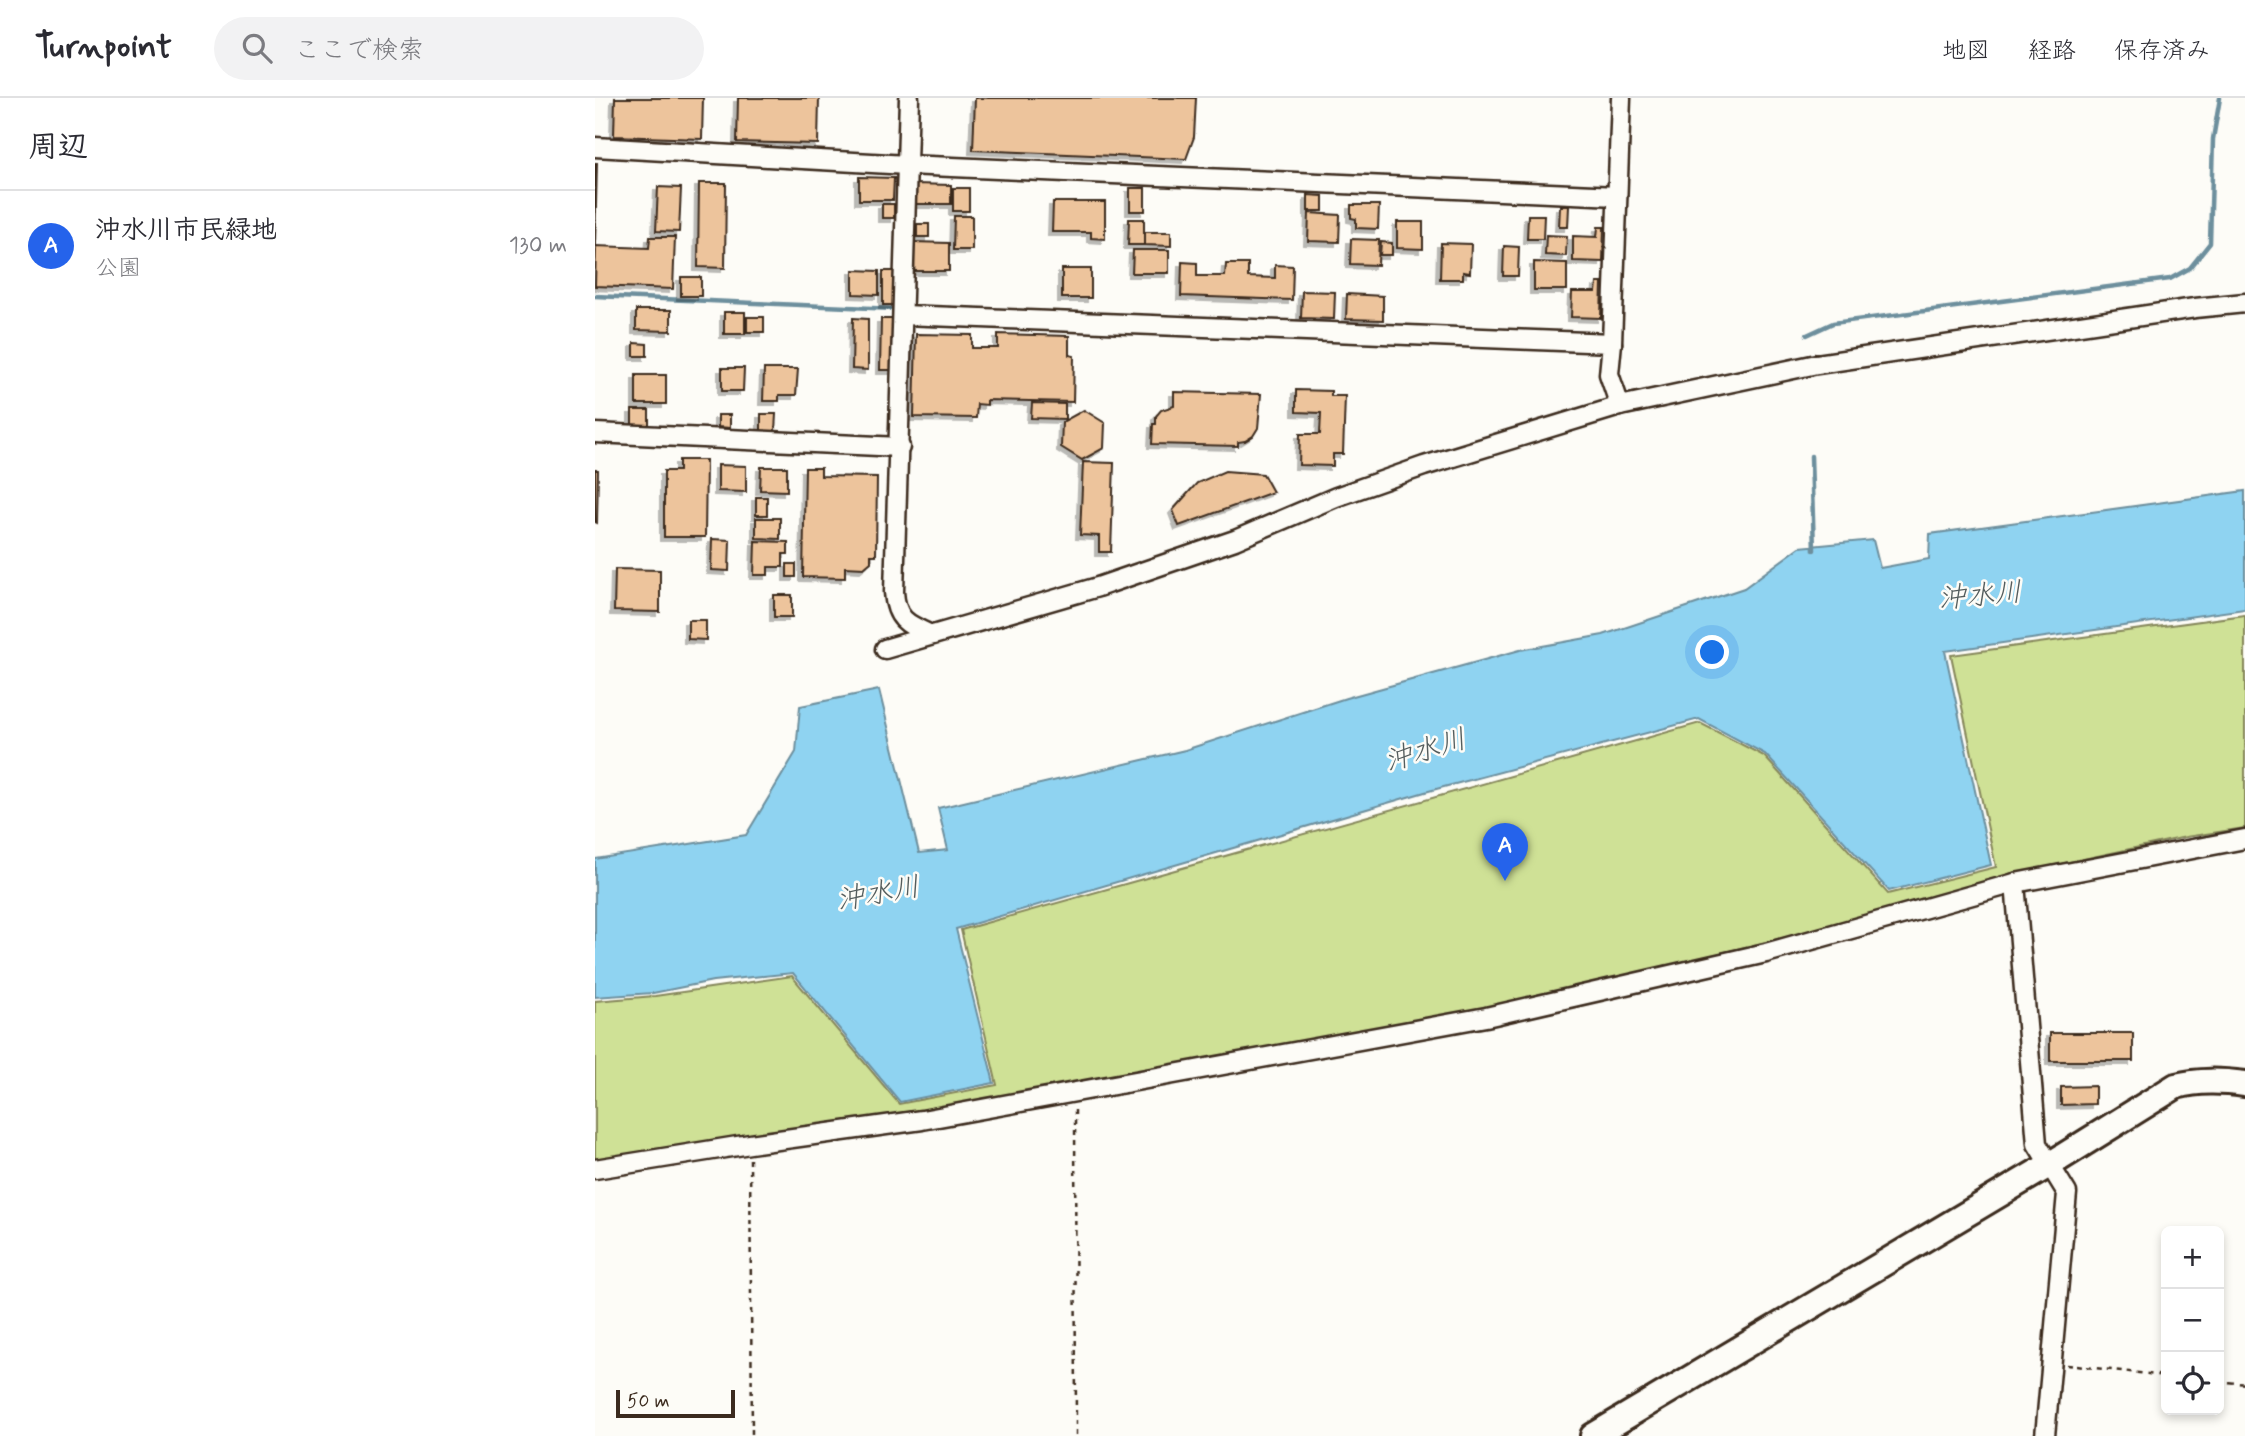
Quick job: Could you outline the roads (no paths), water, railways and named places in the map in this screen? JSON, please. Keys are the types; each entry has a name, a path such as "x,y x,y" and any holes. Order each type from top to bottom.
{"street":[{"path":"909,98 895,608 909,625 931,635"},
{"path":"1620,406 1609,374 1621,98"},
{"path":"595,147 907,165 1617,196"},
{"path":"885,649 1098,587 1235,540 1336,497 1620,406 1817,363 2245,303"},
{"path":"903,315 1612,343"},
{"path":"595,433 899,447"},
{"path":"595,1169 750,1143 922,1120 1486,1017 1766,953 2015,883 2245,839"},
{"path":"2015,883 2037,1144 2067,1193 2045,1436"},
{"path":"1593,1436 2049,1165 2176,1086 2196,1081 2245,1084"}],"water":[{"name":"沖水川","path":"2245,491 2245,609 1945,651 1991,865 1889,891 1765,754 1699,719 1425,792 956,929 994,1083 900,1102 793,973 713,981 653,993 595,997 595,859 746,835 796,752 800,706 879,690 919,853 948,850 938,808 1185,750 1346,698 1520,650 1603,635 1744,588 1800,547 1873,540 1880,568 1929,559 1930,534"}],"waterway":[{"path":"1807,335 1833,323 2170,279 2190,268 2210,243 2213,139 2220,98"},
{"path":"595,296 895,309"},
{"path":"1811,456 1814,550"}],"place":[{"name":"沖水川市民緑地","path":"1505,881"}]}
